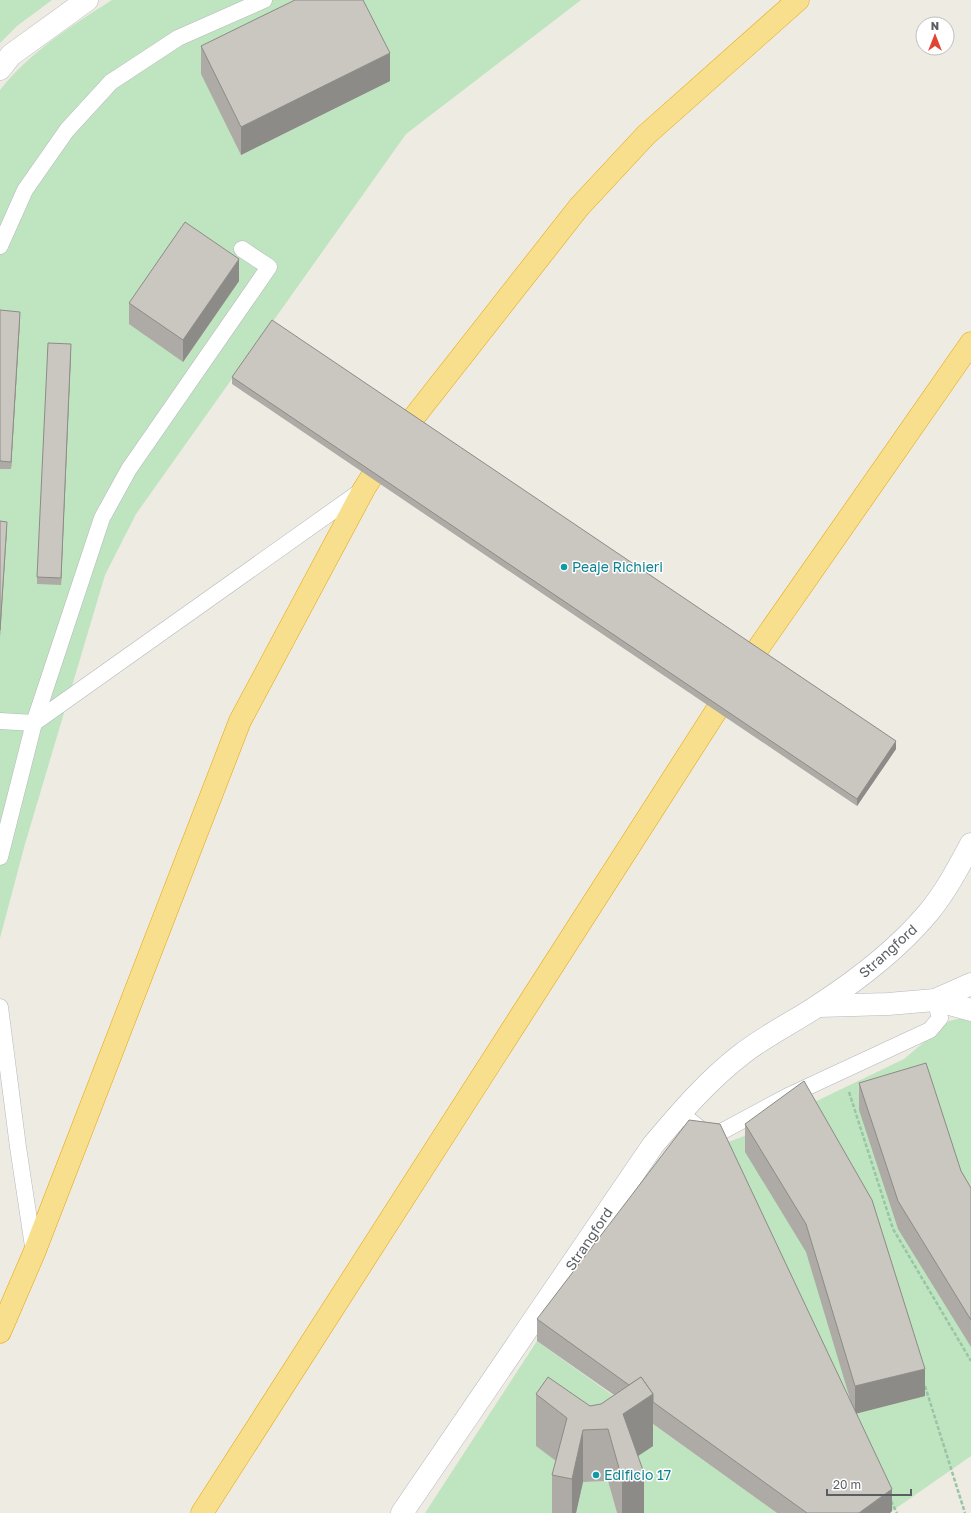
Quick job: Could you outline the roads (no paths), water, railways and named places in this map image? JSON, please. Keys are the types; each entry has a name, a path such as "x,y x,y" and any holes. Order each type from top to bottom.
{"highway":[{"path":"0,1332 34,1253 240,721 364,489 389,449 579,207 646,135 798,0"},
{"path":"207,1508 736,680 971,343"}],"street":[{"path":"0,69 12,55 87,0"},
{"name":"Strangford","path":"402,1513 653,1145 680,1113 702,1090 742,1054 780,1028 819,1006 870,969 902,943 929,912 954,876 971,844"},
{"name":"Strangford","path":"819,1006 888,1004 935,1000 971,984"},
{"path":"935,1000 971,1010"}],"lane":[{"path":"0,246 25,190 67,130 111,82 178,38 264,0"},
{"path":"0,857 34,723 102,518 129,469 269,267 242,249"},
{"path":"0,721 34,723 364,489"},
{"path":"680,1113 703,1131 719,1133 788,1096 930,1030 940,1018 935,1000"},
{"path":"0,1007 18,1147 34,1253"}],"place":[{"name":"Peaje Richieri","path":"564,567"},
{"name":"Edificio 17","path":"596,1475"}]}
